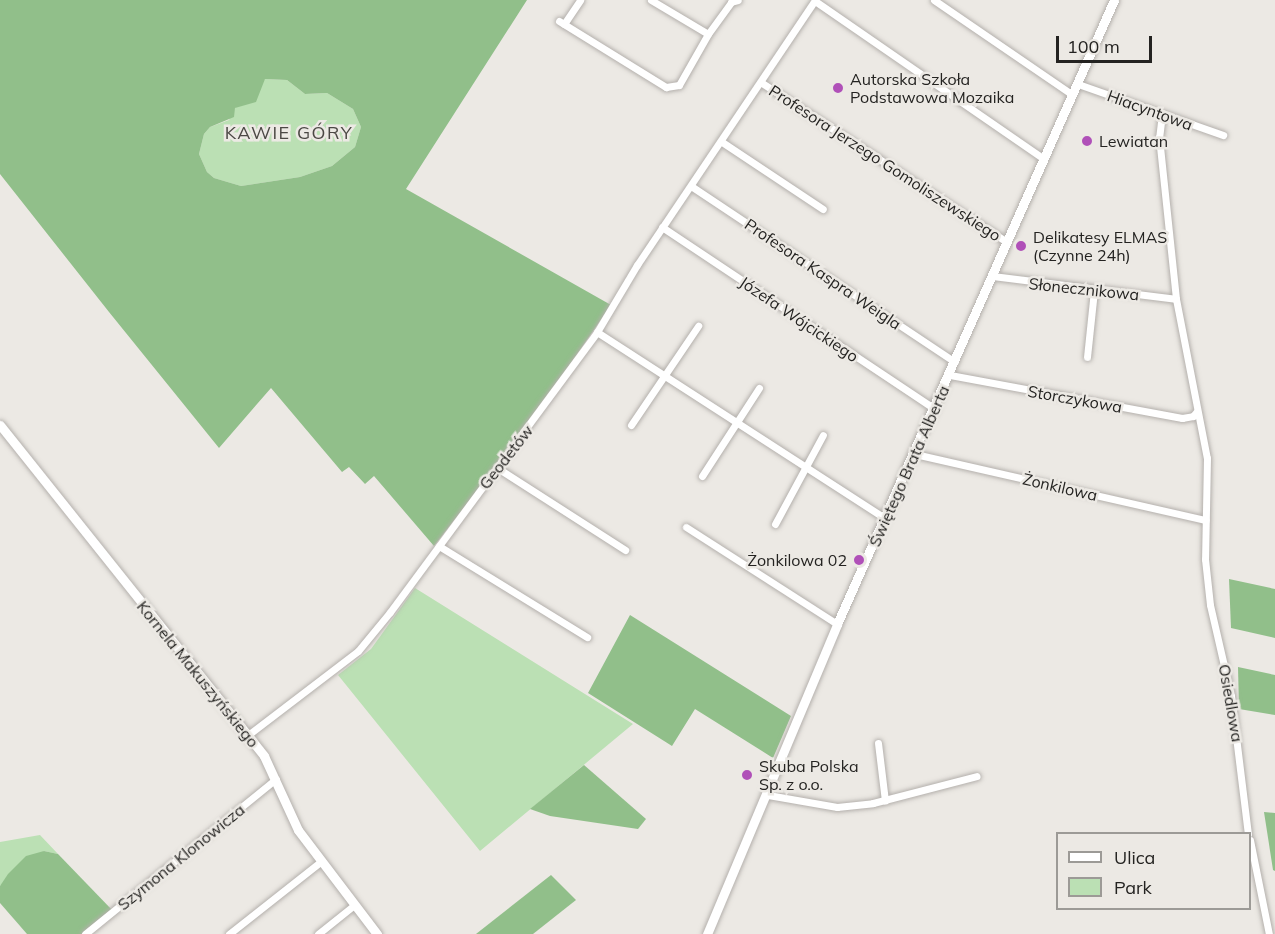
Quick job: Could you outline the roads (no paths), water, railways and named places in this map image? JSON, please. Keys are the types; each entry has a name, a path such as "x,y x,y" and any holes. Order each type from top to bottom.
{"street":[{"path":"580,0 562,22 666,87 679,85 708,34 733,1"},
{"path":"651,0 708,34"},
{"path":"815,0 1044,159"},
{"name":"Geodetów","path":"248,735 358,651 499,469 597,332 662,227 762,83 815,0"},
{"path":"934,0 1073,95"},
{"name":"Świętego Brata Alberta","path":"707,934 768,795 837,624 935,410 1114,0"},
{"name":"Profesora Jerzego Gomoliszewskiego","path":"762,83 1007,242"},
{"name":"Hiacyntowa","path":"1078,84 1223,135"},
{"name":"Osiedlowa","path":"1162,114 1159,137 1176,299 1207,458 1206,574 1231,696 1248,832"},
{"path":"722,142 823,209"},
{"name":"Profesora Kaspra Weigla","path":"691,186 955,362"},
{"name":"Józefa Wójcickiego","path":"662,227 935,410"},
{"name":"Słonecznikowa","path":"992,276 1176,299"},
{"path":"1087,357 1094,290"},
{"path":"631,426 698,326"},
{"path":"597,332 804,468 885,518"},
{"name":"Storczykowa","path":"950,375 1182,418 1193,416 1197,411"},
{"path":"702,476 734,422 759,388"},
{"name":"Kornela Makuszyńskiego","path":"0,425 248,735 276,779 298,830 319,863 377,934"},
{"path":"775,524 823,435"},
{"name":"Żonkilowa","path":"915,454 1206,520"},
{"path":"499,469 625,550"},
{"path":"686,527 837,624"},
{"path":"439,546 587,637"},
{"path":"878,743 885,801"},
{"path":"768,795 837,807 885,801 977,776"},
{"name":"Szymona Klonowicza","path":"86,934 276,779"},
{"path":"1251,845 1269,934"},
{"path":"228,934 319,863"},
{"path":"318,934 353,906"}],"place":[{"name":"Autorska Szkoła Podstawowa Mozaika","path":"838,88"},
{"name":"Lewiatan","path":"1087,141"},
{"name":"Delikatesy ELMAS (Czynne 24h)","path":"1021,246"},
{"name":"Żonkilowa 02","path":"859,560"},
{"name":"Skuba Polska Sp. z o.o.","path":"747,775"}],"district":[{"name":"KAWIE GÓRY","path":"289,133"}]}
